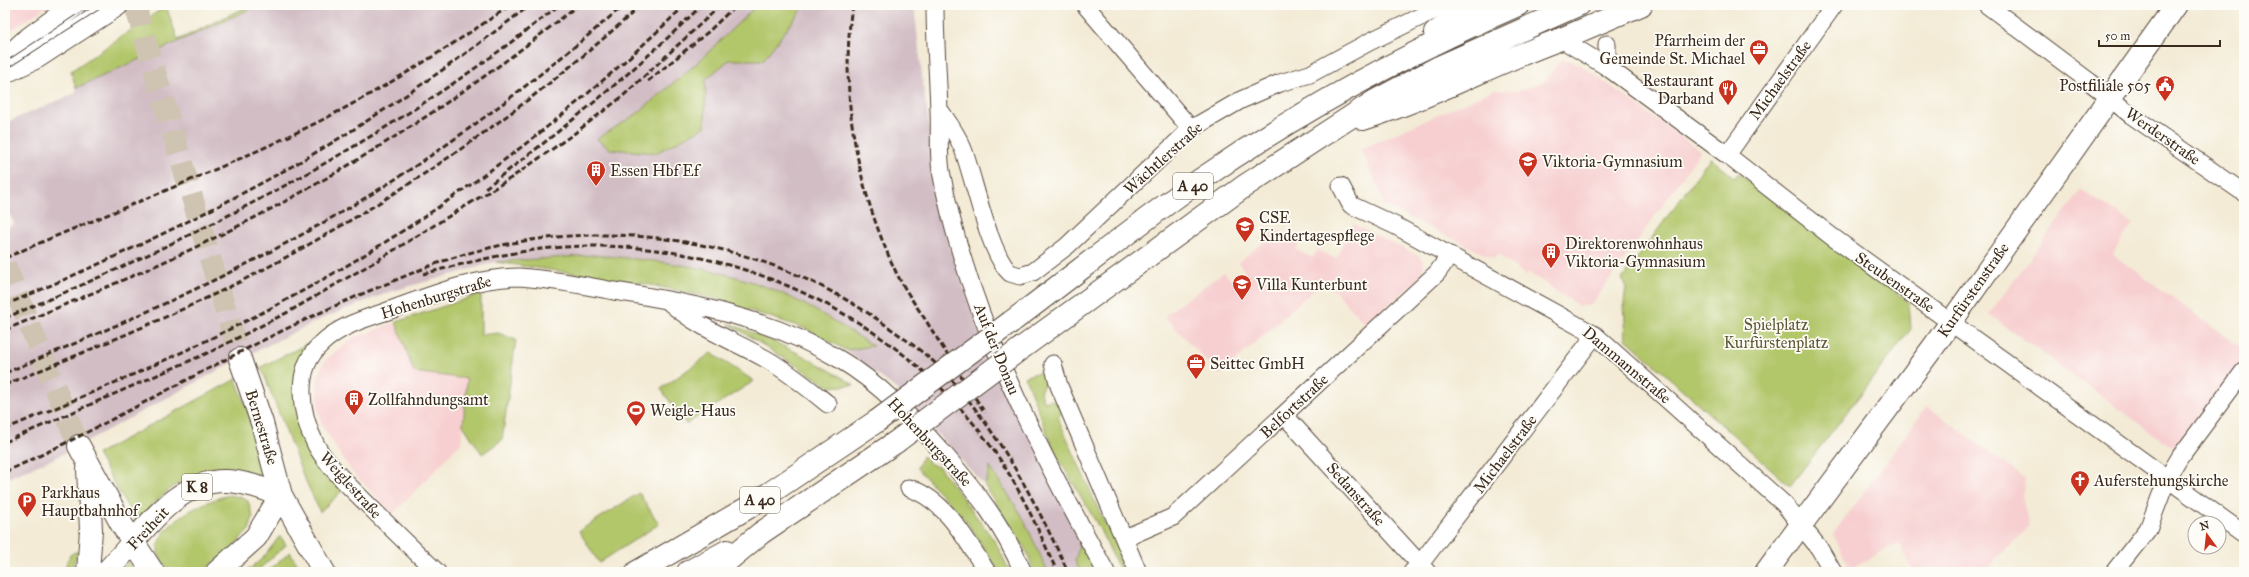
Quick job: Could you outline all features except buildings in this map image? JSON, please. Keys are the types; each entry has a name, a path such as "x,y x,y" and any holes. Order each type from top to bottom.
{"main road":[{"path":"5,60 26,40 76,5"},
{"path":"5,72 37,57 117,5"},
{"path":"1386,67 1473,5"},
{"name":"A 40","path":"637,572 749,507 877,421 1200,180 1309,110 1386,67 1518,5"},
{"name":"A 40","path":"688,572 761,533 896,442 1246,185 1375,101 1439,67 1578,5"},
{"path":"1335,127 1396,108 1530,50 1561,39 1641,5"},
{"name":"Kurfürstenstraße","path":"1766,572 1801,522 1887,410 2176,5"},
{"name":"Bernestraße","path":"240,359 262,423 281,495 324,572"},
{"path":"88,572 91,530 83,454 133,543 154,572"},
{"name":"Freiheit","path":"106,572 176,498 205,484 227,481 237,482 281,495"},
{"path":"217,572 256,538 281,495"},
{"path":"714,572 761,533"}],"street":[{"name":"Auf der Donau","path":"935,5 941,170 954,230 986,325 1047,464 1106,572"},
{"name":"Wächtlerstraße","path":"939,109 955,132 963,150 996,249 1010,274 1020,276 1033,272 1067,246 1191,129 1241,100 1280,83 1310,74 1371,41 1445,5"},
{"name":"Michaelstraße","path":"1727,155 1834,5"},
{"name":"Werderstraße","path":"1987,5 2090,82 2109,98 2244,193"},
{"path":"1090,7 1191,129"},
{"name":"Steubenstraße","path":"1561,39 1607,67 1727,155 1831,236 1950,320 2244,534"},
{"path":"1607,44 1607,67"},
{"name":"Dammannstraße","path":"1341,186 1351,205 1450,255 1595,335 1784,504 1801,522 1833,572"},
{"name":"Belfortstraße","path":"1125,538 1173,517 1437,273 1450,255"},
{"name":"Hohenburgstraße","path":"327,338 348,326 382,313 472,283 502,277 539,278 667,300 750,319 802,340 840,359 880,389 908,414 983,501 1000,526 1023,572"},
{"name":"Hohenburgstraße","path":"667,300 694,322 766,360 800,381 828,404"},
{"name":"Michaelstraße","path":"1420,569 1595,335"},
{"name":"Weiglestraße","path":"327,338 313,353 303,378 302,391 306,419 317,446 343,480 436,572"},
{"path":"1053,364 1059,386 1125,538 1138,572"},
{"path":"2114,572 2148,530 2167,479 2180,457 2244,371"},
{"name":"Sedanstraße","path":"1284,416 1420,569"},
{"path":"909,488 928,497 940,507 962,533 987,572"}],"shaded area":[{"path":"5,5 49,5 5,34"},
{"path":"259,5 914,5 924,93 938,182 938,211 979,331 1098,572 1034,572 1027,552 985,486 897,390 846,350 804,328 708,297 646,284 496,262 389,292 323,318 230,364 57,457 5,479 5,228 14,224 5,204 5,123 76,93 76,88"},
{"name":"Viktoria-Gymnasium","path":"1561,60 1569,60 1581,65 1701,151 1592,304 1587,306 1579,306 1528,272 1526,276 1498,254 1494,259 1386,206 1361,149 1494,90 1519,91 1545,81"},
{"path":"2081,190 2133,223 2112,254 2244,350 2244,358 2177,451 1989,314"},
{"name":"Villa Kunterbunt","path":"1353,224 1419,256 1423,261 1424,267 1418,279 1366,325 1335,291 1320,284 1220,375 1164,316 1224,272 1233,283 1246,273 1238,262 1263,243 1260,239 1270,227 1300,241 1296,250 1313,258 1317,250 1336,259"},
{"path":"396,322 414,372 467,379 461,443 393,514 352,472 321,423 317,400 317,379 325,360 353,338"},
{"path":"1927,406 2025,479 2022,496 2029,527 1983,572 1932,572 1929,567 1921,572 1914,572 1898,543 1850,569 1833,534"}],"green space":[{"path":"250,5 259,5 76,88 71,71 166,6 178,40"},
{"path":"757,5 805,5 763,60 729,60 706,79 705,127 656,153 610,149 597,139 638,113 697,63"},
{"name":"Spielplatz Kurfürstenplatz","path":"1710,158 1735,178 1738,173 1909,302 1911,329 1790,486 1626,339 1624,303 1626,286 1622,279"},
{"path":"594,255 677,264 718,272 758,284 803,303 873,346 846,350 804,328 708,297 646,284 496,262"},
{"path":"481,294 481,335 498,333 516,340 502,440 482,454 463,425 467,379 414,372 396,322"},
{"path":"728,323 793,351 854,385 830,387"},
{"path":"315,340 294,392 343,490 320,512 303,475 261,367"},
{"path":"711,353 754,381 686,424 661,389"},
{"path":"1046,372 1048,379 1040,391 1044,402 1051,400 1058,402 1062,412 1058,418 1104,522 1113,533 1128,572 1121,572 1096,522 1055,453 1025,377 1032,374"},
{"path":"236,379 254,429 260,456 260,478 240,473 222,471 191,477 163,495 137,523 97,454"},
{"path":"923,456 931,464 940,468 996,543 1010,572 999,572 967,522 917,468"},
{"path":"990,467 1022,516 1048,572 1034,572 1027,552 985,486"},
{"path":"639,493 659,524 599,563 579,531"},
{"path":"230,495 240,497 248,501 253,517 249,530 227,553 201,572 171,572 159,555 158,548 160,538 175,521 186,513 210,501"},
{"path":"279,537 281,537 286,545 256,572 246,572 263,558"},
{"path":"1080,541 1098,572 1080,572 1075,561"},
{"path":"78,552 70,572 63,572 70,555"},
{"path":"290,552 302,572 267,572"},
{"path":"128,562 135,572 118,572"}],"tunnel":[{"path":"135,5 240,359"},
{"path":"5,265 79,446"}],"tram line":[{"path":"5,62 91,5"},
{"path":"5,70 106,5"}],"railway":[{"path":"5,258 203,175 320,121 417,66 511,5"},
{"path":"5,305 171,230 303,160 337,140 403,97 530,5"},
{"path":"5,318 78,287 151,253 223,218 293,181 430,99 496,54 559,5"},
{"path":"5,330 200,245 300,193 396,136 443,105 534,40 578,5"},
{"path":"5,373 213,281 293,239 372,194 410,170 484,118 555,63 624,5"},
{"path":"5,385 194,304 255,274 357,216 457,152 505,117 597,44 641,5"},
{"path":"5,429 184,351 303,291 362,257 420,220 531,140 584,97 685,5"},
{"path":"485,188 596,100 650,54 702,5"},
{"path":"5,442 212,351 290,311 378,260 511,178 575,133 623,96 721,5"},
{"path":"648,81 708,32 736,5"},
{"path":"852,5 848,73 850,107 854,140 870,206 881,238 902,283 985,413"},
{"path":"5,472 96,428 276,334 369,291 431,266 469,253 524,241 579,235 634,236 689,243 743,255 794,274 844,299 891,329 914,346 937,364 950,378 1001,446 1030,495 1068,572"},
{"path":"423,274 475,261 528,251 564,247 627,247 690,256 752,272 811,296 866,328 917,366 962,410 1001,461 1017,487 1057,572"}],"place":[{"name":"Pfarrheim der Gemeinde St. Michael","path":"1759,66"},
{"name":"Postfiliale 505","path":"2165,102"},
{"name":"Restaurant Darband","path":"1728,106"},
{"name":"Viktoria-Gymnasium","path":"1528,178"},
{"name":"Essen Hbf Ef","path":"596,187"},
{"name":"CSE Kindertagespflege","path":"1245,243"},
{"name":"Direktorenwohnhaus Viktoria-Gymnasium","path":"1551,269"},
{"name":"Villa Kunterbunt","path":"1242,301"},
{"name":"Seittec GmbH","path":"1196,380"},
{"name":"Zollfahndungsamt","path":"354,416"},
{"name":"Weigle-Haus","path":"636,427"},
{"name":"Auferstehungskirche","path":"2080,497"},
{"name":"Parkhaus Hauptbahnhof","path":"27,518"}]}
